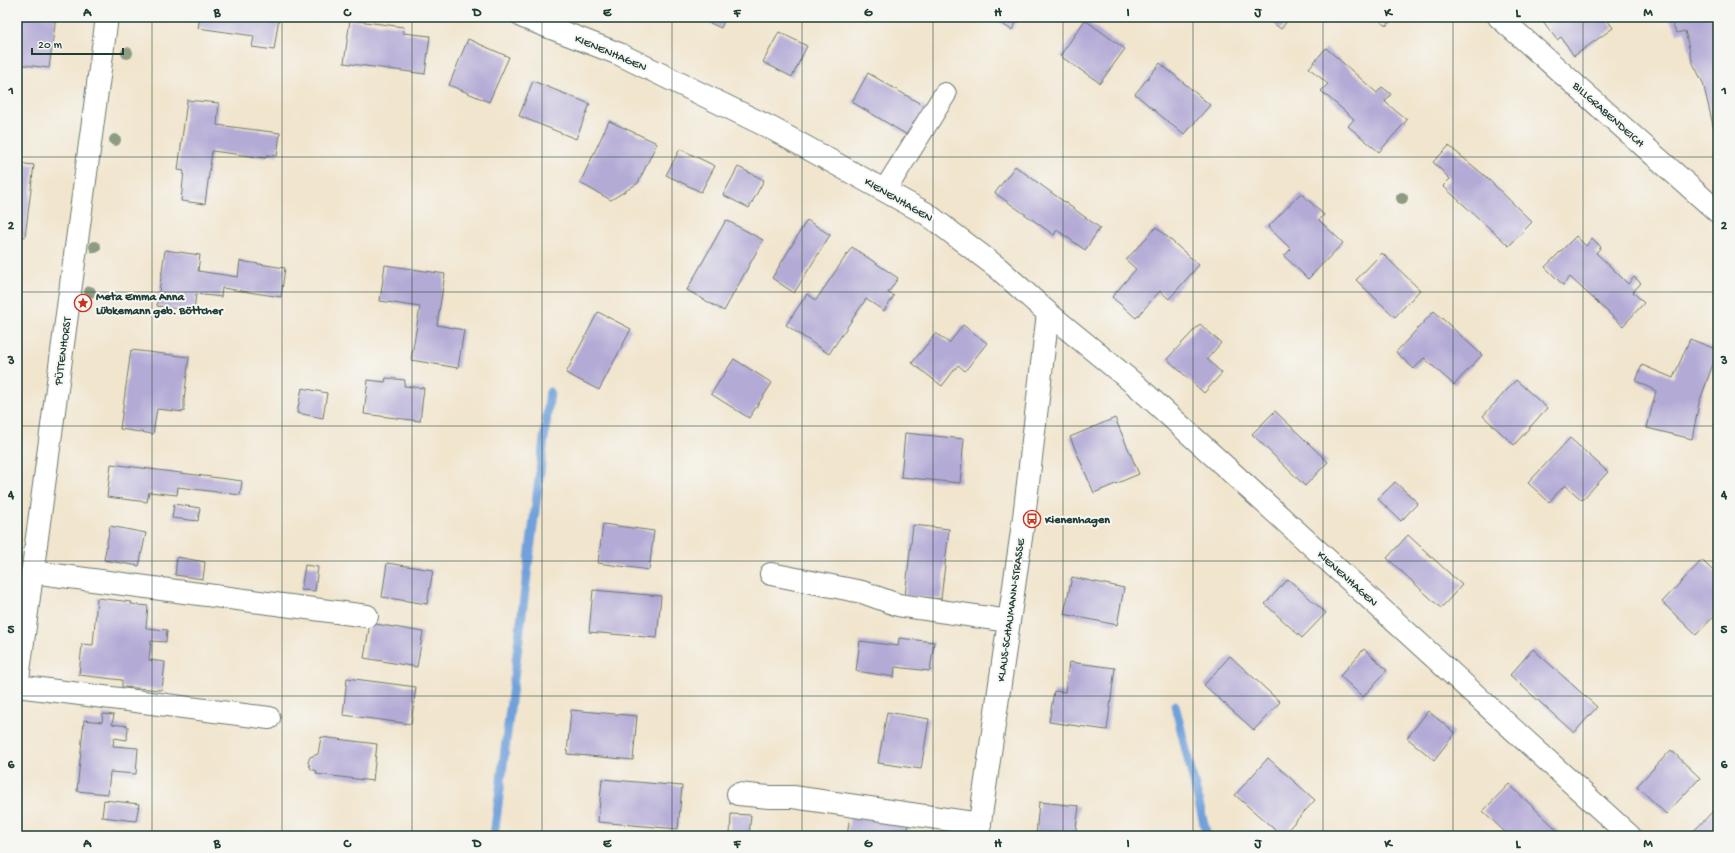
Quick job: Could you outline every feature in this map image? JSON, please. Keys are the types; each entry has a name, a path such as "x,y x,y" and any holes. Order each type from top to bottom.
{"street":[{"name":"PÜTTENHORST","path":"17,686 107,17"},
{"name":"KIENENHAGEN","path":"523,17 619,54 771,128 927,214 998,268 1048,313 1137,386 1630,836"},
{"name":"BILLGRABENDEICH","path":"1499,17 1718,212"},
{"path":"885,190 945,94"},
{"name":"KLAUS-SCHAUMANN-STRASSE","path":"979,830 1024,517 1048,313"},
{"path":"32,572 367,616"},
{"path":"771,574 862,592 898,605 1009,621"},
{"path":"17,686 269,718"},
{"path":"738,794 769,798 793,797 979,830"}],"building":[{"path":"17,17 56,17 49,68 17,64"},
{"path":"200,17 235,17 255,20 256,17 279,17 274,50 252,47 254,36 198,28"},
{"path":"697,17 726,17 721,28"},
{"path":"990,17 1019,17 1012,30"},
{"path":"1265,17 1290,17 1281,29"},
{"path":"1376,17 1394,17 1386,26"},
{"path":"1540,17 1605,17 1613,28 1574,56 1561,37 1557,40"},
{"path":"1668,17 1717,17 1718,19 1718,24 1713,25 1718,42 1718,146 1703,83 1692,61 1685,31 1677,33"},
{"path":"350,20 404,27 403,33 430,36 425,74 344,63"},
{"path":"1085,20 1125,49 1100,83 1060,56"},
{"path":"779,32 807,46 792,77 763,62"},
{"path":"468,39 509,57 489,102 449,85"},
{"path":"1326,48 1377,93 1382,87 1391,94 1385,102 1407,120 1379,152 1348,126 1354,119 1321,91 1328,84 1309,68"},
{"path":"1160,63 1210,105 1184,135 1135,94"},
{"path":"868,73 926,107 909,136 852,102"},
{"path":"533,81 590,104 576,139 519,116"},
{"path":"187,100 219,103 217,125 280,133 277,156 267,155 266,158 212,151 205,204 181,201 184,171 178,170"},
{"path":"609,121 657,143 638,183 611,200 580,183"},
{"path":"1449,146 1485,176 1532,222 1509,246 1443,186 1450,179 1433,162"},
{"path":"680,149 715,166 701,192 666,175"},
{"path":"17,163 34,165 25,237 17,236"},
{"path":"1015,166 1100,228 1085,250 1057,230 1054,235 995,193"},
{"path":"738,167 764,180 749,208 723,195"},
{"path":"1301,193 1324,215 1319,220 1343,243 1308,279 1284,256 1291,249 1268,227"},
{"path":"726,220 763,240 724,311 687,290"},
{"path":"807,220 830,235 794,293 772,278"},
{"path":"1156,227 1199,265 1169,299 1160,291 1136,318 1112,297 1136,269 1126,260"},
{"path":"1576,236 1586,246 1592,238 1601,247 1596,253 1628,284 1634,277 1641,283 1633,292 1644,303 1623,326 1570,277 1563,285 1545,267"},
{"path":"852,247 898,278 888,293 894,296 884,311 866,299 829,354 786,325 807,294 816,300"},
{"path":"165,250 200,255 198,271 238,277 240,261 285,268 281,297 222,288 221,297 196,294 194,311 157,306"},
{"path":"1382,253 1420,290 1395,317 1356,280"},
{"path":"385,265 445,274 437,325 464,330 458,368 411,360 420,307 380,301"},
{"path":"17,274 20,275 18,291 17,291"},
{"path":"1434,311 1482,355 1454,385 1424,358 1414,369 1396,352"},
{"path":"598,312 631,329 599,390 566,373"},
{"path":"1200,324 1221,343 1207,359 1222,373 1204,393 1167,359"},
{"path":"963,325 987,343 965,371 958,365 942,386 912,363 936,333 949,343"},
{"path":"1690,339 1718,350 1699,403 1692,439 1647,428 1656,391 1636,381 1642,365 1673,378"},
{"path":"131,350 189,357 184,412 157,409 153,434 120,429"},
{"path":"734,359 772,383 749,418 711,394"},
{"path":"386,378 405,380 404,386 424,388 420,421 364,414 368,380 385,382"},
{"path":"1516,380 1547,408 1514,445 1483,416"},
{"path":"302,388 327,393 323,418 297,413"},
{"path":"1275,411 1328,462 1305,486 1252,434"},
{"path":"1115,418 1139,474 1094,493 1070,437"},
{"path":"905,433 964,439 960,483 901,477"},
{"path":"1570,438 1608,472 1582,500 1565,485 1549,502 1528,483"},
{"path":"111,464 242,481 240,495 178,487 177,495 149,492 147,502 107,497"},
{"path":"1395,482 1418,503 1401,521 1378,499"},
{"path":"174,504 200,508 198,521 172,518"},
{"path":"603,524 654,531 649,570 598,563"},
{"path":"913,525 949,529 941,599 905,596"},
{"path":"110,526 146,533 139,566 104,560"},
{"path":"1408,535 1462,585 1441,608 1387,558"},
{"path":"177,557 205,562 203,579 175,575"},
{"path":"1702,560 1718,576 1718,612 1696,635 1662,602"},
{"path":"387,563 433,570 427,604 382,597"},
{"path":"305,565 318,567 315,591 301,590"},
{"path":"1072,577 1124,588 1117,625 1064,614"},
{"path":"1288,579 1326,613 1302,638 1265,604"},
{"path":"593,590 661,596 657,638 589,632"},
{"path":"97,598 132,602 131,604 148,606 146,628 167,630 166,642 151,641 149,660 165,662 162,690 122,687 122,680 79,675 82,644 93,645"},
{"path":"370,623 423,632 417,667 364,658"},
{"path":"899,638 934,642 930,671 895,667 894,677 856,671 860,641 898,646"},
{"path":"1364,649 1387,670 1363,697 1340,676"},
{"path":"1533,649 1597,707 1574,733 1510,675"},
{"path":"1230,656 1280,702 1254,730 1204,685"},
{"path":"1069,662 1115,668 1107,730 1049,722 1054,691 1065,692"},
{"path":"347,678 416,687 411,724 343,715"},
{"path":"571,710 637,716 633,760 567,754"},
{"path":"1428,711 1455,733 1434,760 1407,738"},
{"path":"887,712 929,719 921,769 878,763"},
{"path":"103,714 114,715 112,724 128,726 127,740 114,738 113,746 138,748 136,774 110,772 108,794 77,791 84,720 102,722"},
{"path":"321,737 377,744 373,781 316,774 317,771 311,769 308,762 310,757 318,754"},
{"path":"1671,750 1700,778 1666,814 1637,786"},
{"path":"1268,758 1315,800 1282,836 1235,795"},
{"path":"602,779 682,786 678,829 598,822"},
{"path":"1509,784 1563,836 1509,836 1483,811"},
{"path":"104,800 139,804 136,821 102,817"},
{"path":"1039,802 1079,806 1075,836 1036,836"},
{"path":"1718,806 1718,836 1689,836"},
{"path":"731,814 751,815 749,836 730,836"},
{"path":"850,816 909,823 907,836 847,836"}],"waterway":[{"path":"494,836 550,392"},
{"path":"1175,705 1207,836"}],"place":[{"name":"Meta Emma Anna Lübkemann geb. Böttcher","path":"83,303"},
{"name":"Kienenhagen","path":"1032,519"}]}
